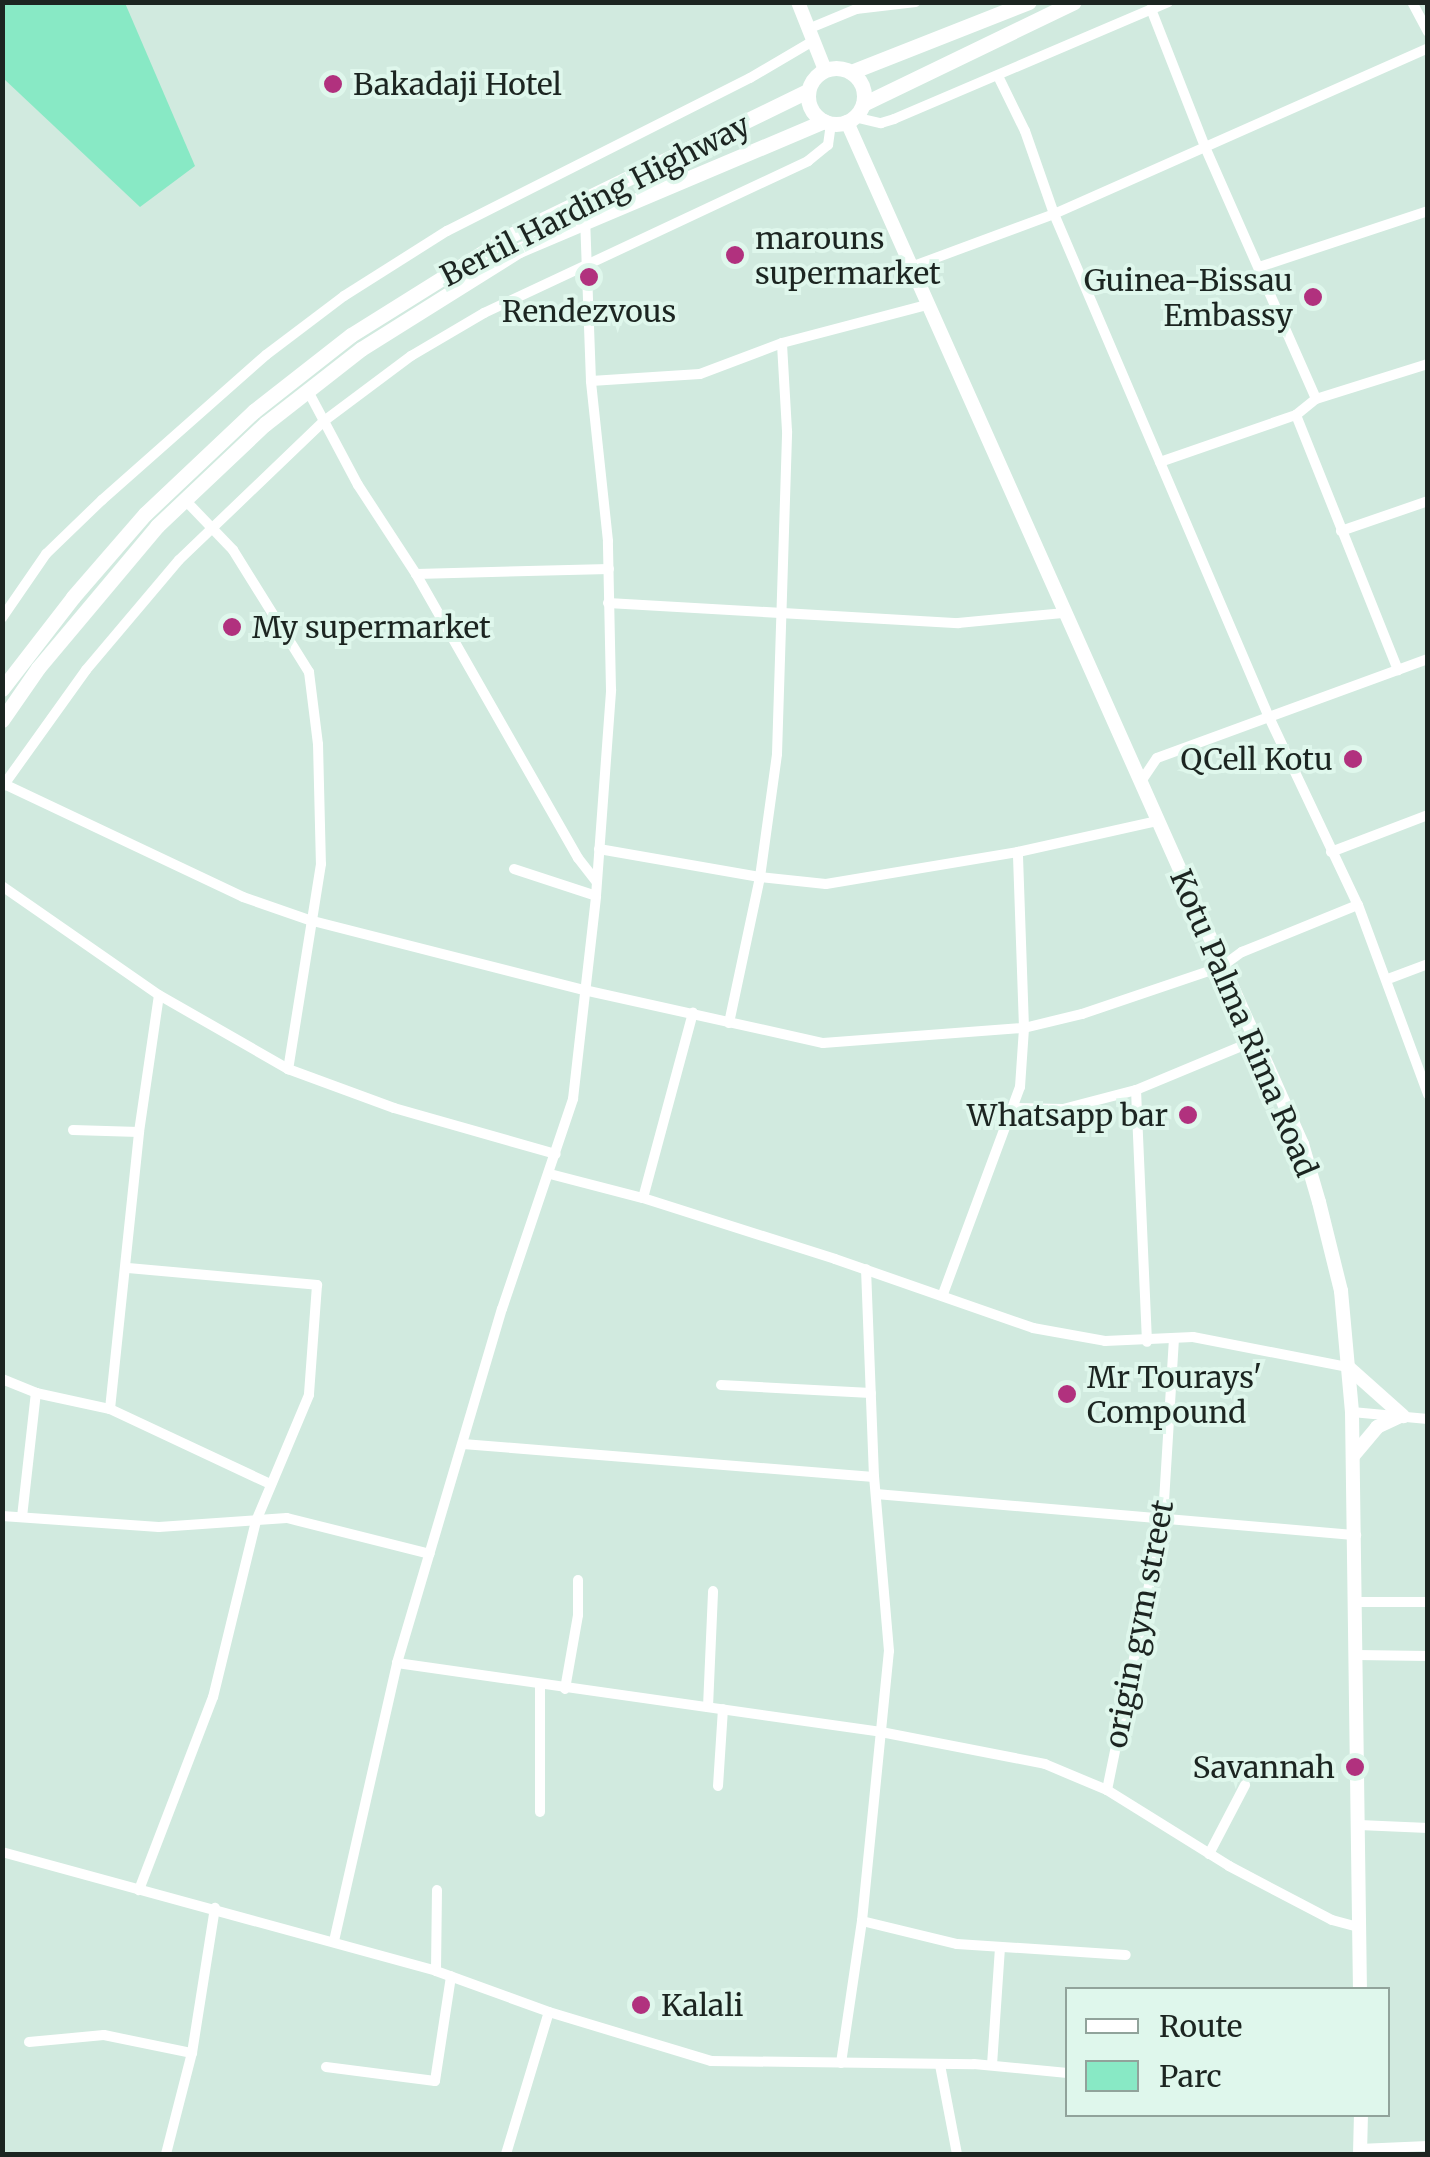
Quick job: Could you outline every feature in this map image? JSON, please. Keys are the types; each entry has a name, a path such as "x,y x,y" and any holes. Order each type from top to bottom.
{"main road":[{"path":"825,70 851,72 1029,2"},
{"name":"Bertil Harding Highway","path":"2,720 86,608 186,500 265,424 418,310 520,250 585,219 844,118 1074,2"},
{"name":"Bertil Harding Highway","path":"2,690 73,597 145,514 254,411 351,335 511,235 808,91 825,70"},
{"path":"808,91 812,111 844,118 863,88 851,72"}],"street":[{"path":"798,2 825,70"},
{"path":"2,618 46,554 102,500 266,355 344,296 446,231 638,130 750,78 810,35 856,10 916,2"},
{"path":"1168,2 881,124 844,118 828,145 808,161 586,261 411,356 324,421 210,526 86,670 4,786 243,897 309,920 584,990 824,1043 1024,1028 1082,1014 1221,968 1242,952 1358,905"},
{"path":"1412,2 1428,32"},
{"path":"1152,10 1205,148 1316,400"},
{"path":"911,267 1054,214 1428,48"},
{"path":"998,76 1026,131 1054,214 1268,714 1358,905 1428,1094"},
{"name":"Kotu Palma Rima Road","path":"844,118 1302,1144 1319,1202 1342,1291 1352,1412 1358,1602 1360,1987"},
{"path":"1259,267 1428,211"},
{"path":"334,1941 397,1662 502,1309 573,1098 596,896 611,690 609,569 591,381 585,219"},
{"path":"591,381 700,374 782,344 927,305"},
{"path":"729,1022 760,878 777,754 787,431 782,344"},
{"path":"1160,462 1296,415 1316,400 1428,364"},
{"path":"308,391 358,485 416,574 578,858 597,882"},
{"path":"1296,415 1398,670"},
{"path":"186,500 253,579 309,672 318,744 322,849 288,1069"},
{"path":"1341,532 1428,501"},
{"path":"416,574 609,569"},
{"path":"608,603 958,623 1063,613"},
{"path":"1140,783 1157,758 1268,714 1428,659"},
{"path":"1332,852 1428,816"},
{"path":"599,848 760,878 826,884 1018,852 1157,821"},
{"path":"943,1294 1020,1087 1024,1028 1018,852"},
{"path":"514,869 596,896"},
{"path":"2,886 159,995 288,1069 394,1108 556,1154"},
{"path":"1388,979 1428,964"},
{"path":"110,1408 128,1268 139,1132 159,995"},
{"path":"643,1198 693,1013"},
{"path":"1014,1108 1063,1109 1136,1090 1254,1041"},
{"path":"1136,1090 1147,1342"},
{"path":"72,1130 139,1132"},
{"path":"550,1174 643,1198 866,1269 1033,1328 1105,1341 1193,1337 1348,1367 1402,1416"},
{"path":"128,1268 317,1285 308,1395 256,1521 213,1697 139,1890"},
{"path":"841,2063 862,1922 889,1651 874,1477 866,1269"},
{"name":"origin gym street","path":"1107,1790 1163,1518 1174,1338"},
{"path":"2,1379 36,1393 110,1408 270,1484"},
{"path":"720,1385 871,1393"},
{"path":"22,1517 36,1393"},
{"path":"1352,1412 1428,1420"},
{"path":"1352,1456 1377,1427 1402,1416"},
{"path":"463,1444 874,1477"},
{"path":"876,1494 1356,1536"},
{"path":"2,1516 159,1527 287,1518 430,1554"},
{"path":"564,1689 578,1615 578,1580"},
{"path":"708,1707 713,1590"},
{"path":"1358,1602 1428,1602"},
{"path":"1356,1655 1428,1656"},
{"path":"397,1662 540,1686 881,1732 1016,1756 1107,1790 1209,1854 1332,1920 1358,1927"},
{"path":"540,1686 540,1812"},
{"path":"718,1786 723,1709"},
{"path":"1209,1854 1245,1785"},
{"path":"1360,1825 1428,1828"},
{"path":"2,1852 436,1971 549,2012 710,2061 992,2065 1065,2073"},
{"path":"436,1971 438,1890"},
{"path":"166,2154 192,2053 215,1908"},
{"path":"862,1922 957,1944 1126,1955"},
{"path":"992,2065 1000,1948"},
{"path":"326,2067 435,2081 451,1976"},
{"path":"506,2154 549,2012"},
{"path":"29,2042 104,2035 192,2053"},
{"path":"940,2065 957,2154"},
{"path":"1361,2117 1359,2152 1428,2146"}],"green space":[{"path":"2,3 125,3 195,166 140,207 3,78"}],"place":[{"name":"Bakadaji Hotel","path":"333,84"},
{"name":"marouns supermarket","path":"735,255"},
{"name":"Rendezvous","path":"589,277"},
{"name":"Guinea-Bissau Embassy","path":"1313,297"},
{"name":"My supermarket","path":"232,627"},
{"name":"QCell Kotu","path":"1353,759"},
{"name":"Whatsapp bar","path":"1188,1115"},
{"name":"Mr Tourays' Compound","path":"1067,1394"},
{"name":"Savannah","path":"1355,1767"},
{"name":"Kalali","path":"641,2005"}]}
